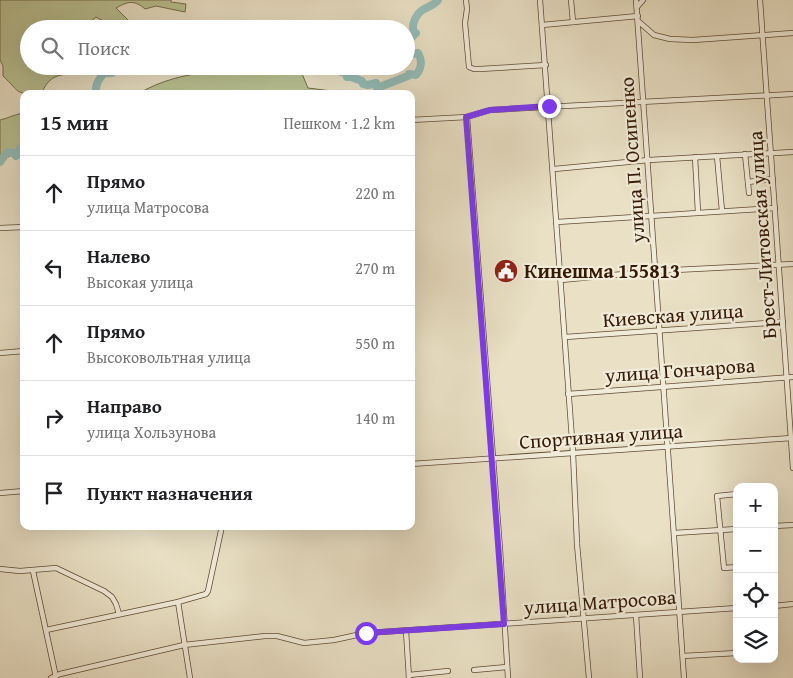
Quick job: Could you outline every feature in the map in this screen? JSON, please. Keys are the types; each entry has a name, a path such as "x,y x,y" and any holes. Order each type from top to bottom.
{"street":[{"path":"466,0 468,9 465,23 469,66 480,70 546,65"},
{"path":"540,0 554,169 568,394 574,452 577,544 590,678"},
{"path":"571,0 573,22"},
{"name":"улица П. Осипенко","path":"636,0 649,160 651,216 684,678"},
{"path":"637,7 644,0"},
{"name":"Брест-Литовская улица","path":"760,0 793,468"},
{"path":"542,25 638,19 654,35 670,39 693,40 793,33"},
{"path":"415,120 466,117 490,110 793,94"},
{"path":"466,117 508,678"},
{"path":"554,169 649,160 793,152"},
{"path":"745,154 749,192"},
{"path":"717,156 722,211"},
{"path":"695,157 698,212"},
{"path":"748,182 773,179"},
{"path":"557,222 775,208"},
{"path":"0,228 20,227"},
{"path":"561,280 655,271 793,264"},
{"name":"Киевская улица","path":"565,337 784,322"},
{"path":"0,353 20,351"},
{"name":"улица Гончарова","path":"568,394 793,377"},
{"name":"Спортивная улица","path":"415,464 792,438"},
{"path":"0,493 20,491"},
{"path":"733,494 717,496 724,568 733,567"},
{"path":"778,526 793,525"},
{"path":"46,630 178,602 206,594 221,530"},
{"path":"674,533 733,530"},
{"path":"0,569 34,571 56,568 104,591 112,597 119,614"},
{"path":"34,571 55,677"},
{"path":"178,602 190,678"},
{"path":"778,606 793,604"},
{"name":"улица Матросова","path":"55,677 184,645 265,636 277,636 304,643 334,640 356,634 733,608"},
{"path":"636,615 640,678"},
{"path":"406,631 409,676 448,671"},
{"path":"683,656 733,653"},
{"path":"474,670 507,667"}],"green space":[{"path":"0,0 171,0 171,2 186,4 185,12 156,6 145,9 131,2 116,8 128,20 101,20 96,17 92,20 20,20 20,75 62,75 50,80 43,90 20,90 20,92 16,89 3,76 3,66 0,60"},
{"path":"191,75 303,75 308,88 324,90 146,90 175,78"},
{"path":"20,114 20,151 0,161 0,120"}],"waterway":[{"path":"415,20 420,12 438,0"},
{"path":"415,54 418,53 421,62 420,68 415,75"},
{"path":"96,90 103,75"},
{"path":"346,75 347,77 362,81 363,84 376,83 377,88 408,75"},
{"path":"0,162 7,152 14,153 16,156 19,154 20,148"}],"place":[{"name":"Кинешма 155813","path":"506,271"}],"route":[{"path":"366,633 504,624 500,549 466,117 490,110 549,106"}]}
